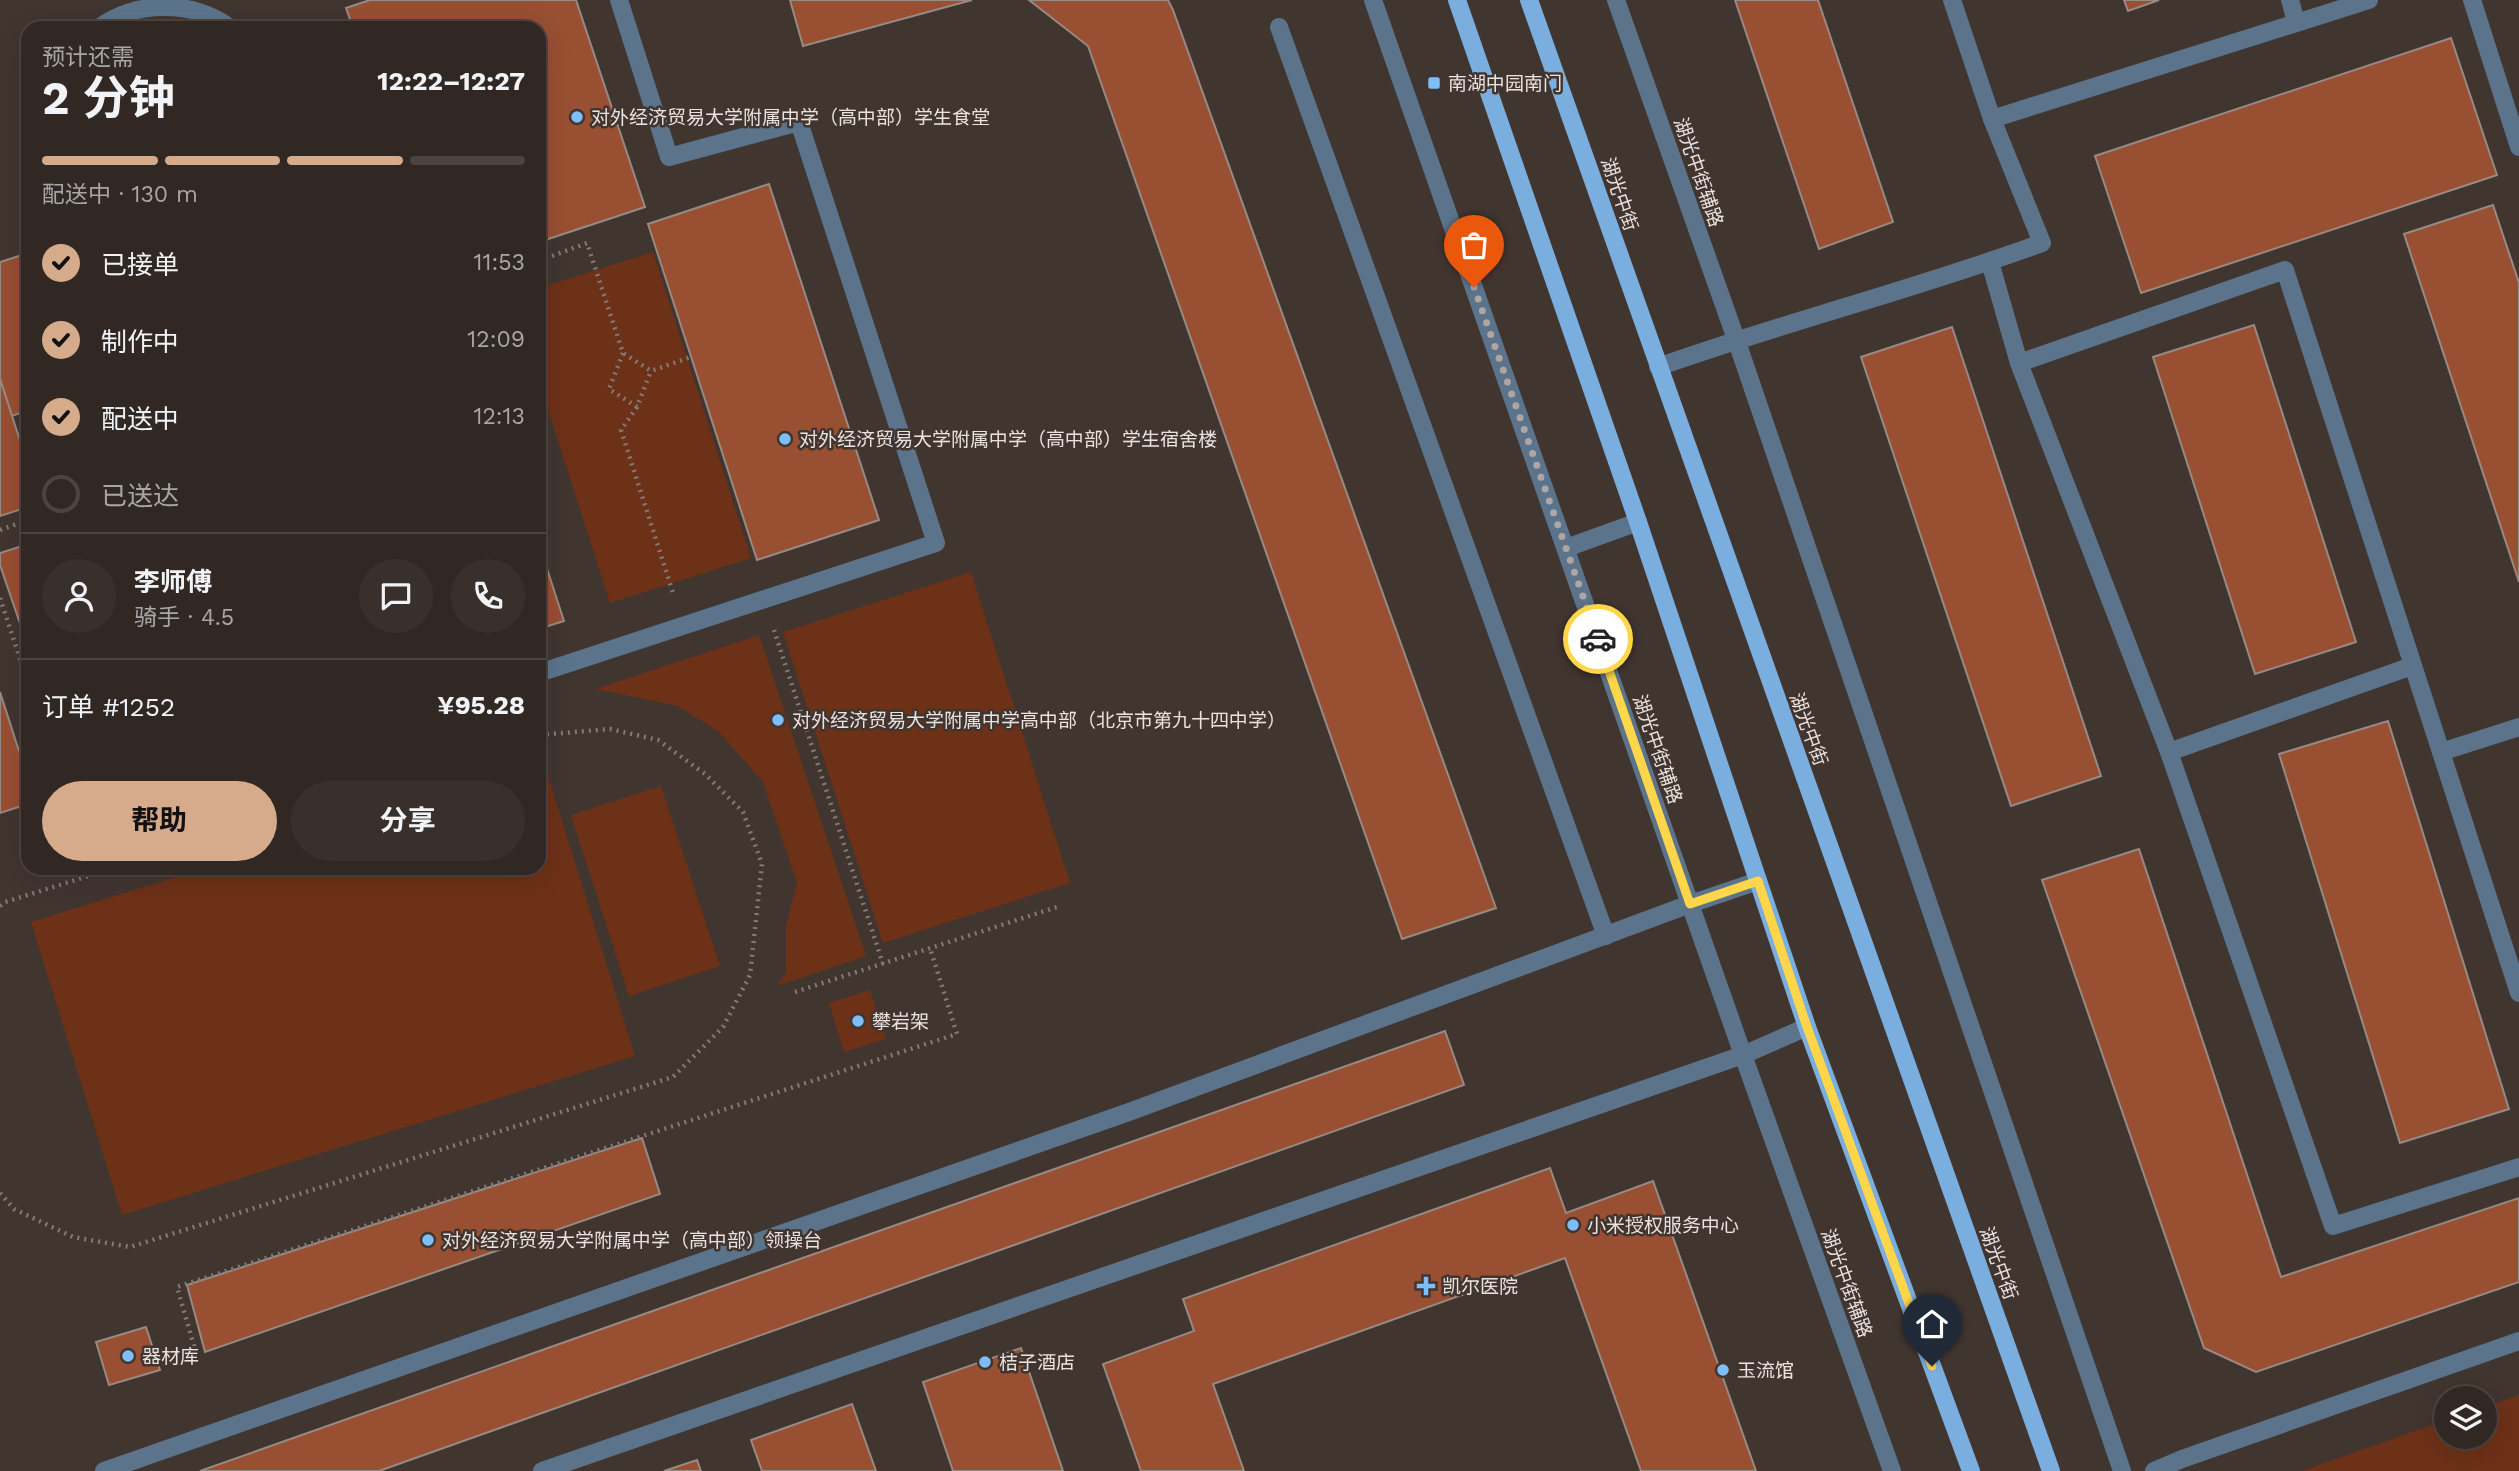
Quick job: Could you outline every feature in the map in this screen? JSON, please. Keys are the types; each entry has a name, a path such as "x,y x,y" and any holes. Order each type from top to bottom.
{"main road":[{"path":"1457,0 1638,522 1807,1027 1970,1471"},
{"name":"湖光中街","path":"1529,0 2050,1471"}],"street":[{"path":"546,671 936,542 799,122 669,157 619,0"},
{"name":"湖光中街辅路","path":"1373,0 1892,1471"},
{"name":"湖光中街辅路","path":"1616,0 1736,339 2122,1471"},
{"path":"1658,367 1736,339 1990,262 2042,243 1992,119 1952,0"},
{"path":"2290,0 2296,22"},
{"path":"1992,119 2370,0"},
{"path":"2472,0 2519,147"},
{"path":"110,21 130,8 164,1 191,5 222,21"},
{"path":"1279,27 1606,936"},
{"path":"1990,262 2019,363 2169,752 2333,1226 2519,1167"},
{"path":"2019,363 2285,270 2519,993"},
{"path":"1566,548 1638,522"},
{"path":"2169,752 2412,666"},
{"path":"2441,752 2519,727"},
{"path":"104,1471 1129,1112 1758,881"},
{"path":"542,1471 1743,1055 1807,1027"},
{"path":"2154,1471 2519,1342"}],"path":[{"path":"546,258 587,243 623,353 609,388 637,407"},
{"path":"623,353 652,371"},
{"path":"684,625 621,430 637,407 652,371 691,357"},
{"path":"0,530 21,522"},
{"path":"0,598 21,662"},
{"path":"764,599 883,964"},
{"path":"0,1193 15,1209 73,1237 130,1247 673,1077 723,1027 750,975 762,864 743,812 705,774 658,740 610,729 546,734"},
{"path":"0,906 5,902 92,875"},
{"path":"796,992 1057,907"},
{"path":"196,1353 177,1287 957,1034 930,948"}],"shaded area":[{"path":"653,252 751,558 610,603 546,404 546,286"},
{"path":"971,572 1070,883 883,943 783,632"},
{"path":"759,635 866,956 777,986 786,972 786,926 797,883 763,782 719,732 678,706 596,689"},
{"path":"546,769 635,1056 122,1215 31,922 182,875 546,875"},
{"path":"661,786 720,966 629,996 571,815"},
{"name":"攀岩架","path":"870,990 886,1039 844,1052 829,1003"},
{"path":"2519,1395 2519,1471 2302,1471 2434,1424 2434,1449 2497,1449 2497,1403"}],"building":[{"name":"对外经济贸易大学附属中学（高中部）学生食堂","path":"370,0 576,0 645,207 546,240 546,21 351,21 346,8"},
{"path":"790,0 972,0 803,46"},
{"path":"1029,0 1168,0 1496,908 1402,939 1088,46"},
{"path":"1735,0 1818,0 1893,222 1819,249"},
{"path":"2124,0 2159,0 2128,11"},
{"path":"2451,38 2497,175 2141,293 2095,156"},
{"name":"对外经济贸易大学附属中学（高中部）学生宿舍楼","path":"769,184 879,520 757,560 648,224"},
{"path":"2493,205 2519,283 2519,582 2404,234"},
{"path":"21,255 21,413 12,416 0,379 0,262"},
{"path":"2254,325 2356,642 2255,674 2153,357"},
{"path":"1952,327 2101,776 2011,806 1861,357"},
{"path":"0,379 21,444 21,509 0,516"},
{"path":"21,546 21,626 0,565 0,553"},
{"path":"546,566 564,621 546,627"},
{"path":"0,692 21,757 21,806 0,813"},
{"path":"2388,721 2509,1109 2400,1143 2279,754"},
{"path":"2139,849 2281,1277 2519,1198 2519,1282 2256,1372 2204,1348 2042,880"},
{"path":"1445,1031 1464,1085 379,1471 200,1471"},
{"name":"对外经济贸易大学附属中学（高中部）领操台","path":"642,1138 660,1194 205,1352 187,1285"},
{"path":"1550,1168 1566,1213 1653,1181 1756,1471 1641,1471 1565,1258 1213,1384 1244,1471 1141,1471 1103,1364 1194,1331 1183,1299"},
{"name":"器材库","path":"146,1327 160,1370 109,1385 96,1342"},
{"path":"1021,1348 1063,1471 953,1471 923,1382"},
{"path":"852,1404 876,1471 762,1471 751,1440"},
{"path":"697,1460 701,1471 664,1471"}],"way so far":[{"path":"1474,287 1598,639"}],"place":[{"name":"南湖中园南门","path":"1434,83"},
{"name":"对外经济贸易大学附属中学（高中部）学生食堂","path":"577,117"},
{"name":"对外经济贸易大学附属中学（高中部）学生宿舍楼","path":"785,439"},
{"name":"对外经济贸易大学附属中学高中部（北京市第九十四中学）","path":"778,720"},
{"name":"攀岩架","path":"858,1021"},
{"name":"小米授权服务中心","path":"1573,1225"},
{"name":"对外经济贸易大学附属中学（高中部）领操台","path":"428,1240"},
{"name":"凯尔医院","path":"1426,1286"},
{"name":"器材库","path":"128,1356"},
{"name":"桔子酒店","path":"985,1362"},
{"name":"玉流馆","path":"1723,1370"}],"route":[{"path":"1598,639 1690,904 1758,881 1807,1027 1932,1366"}]}
